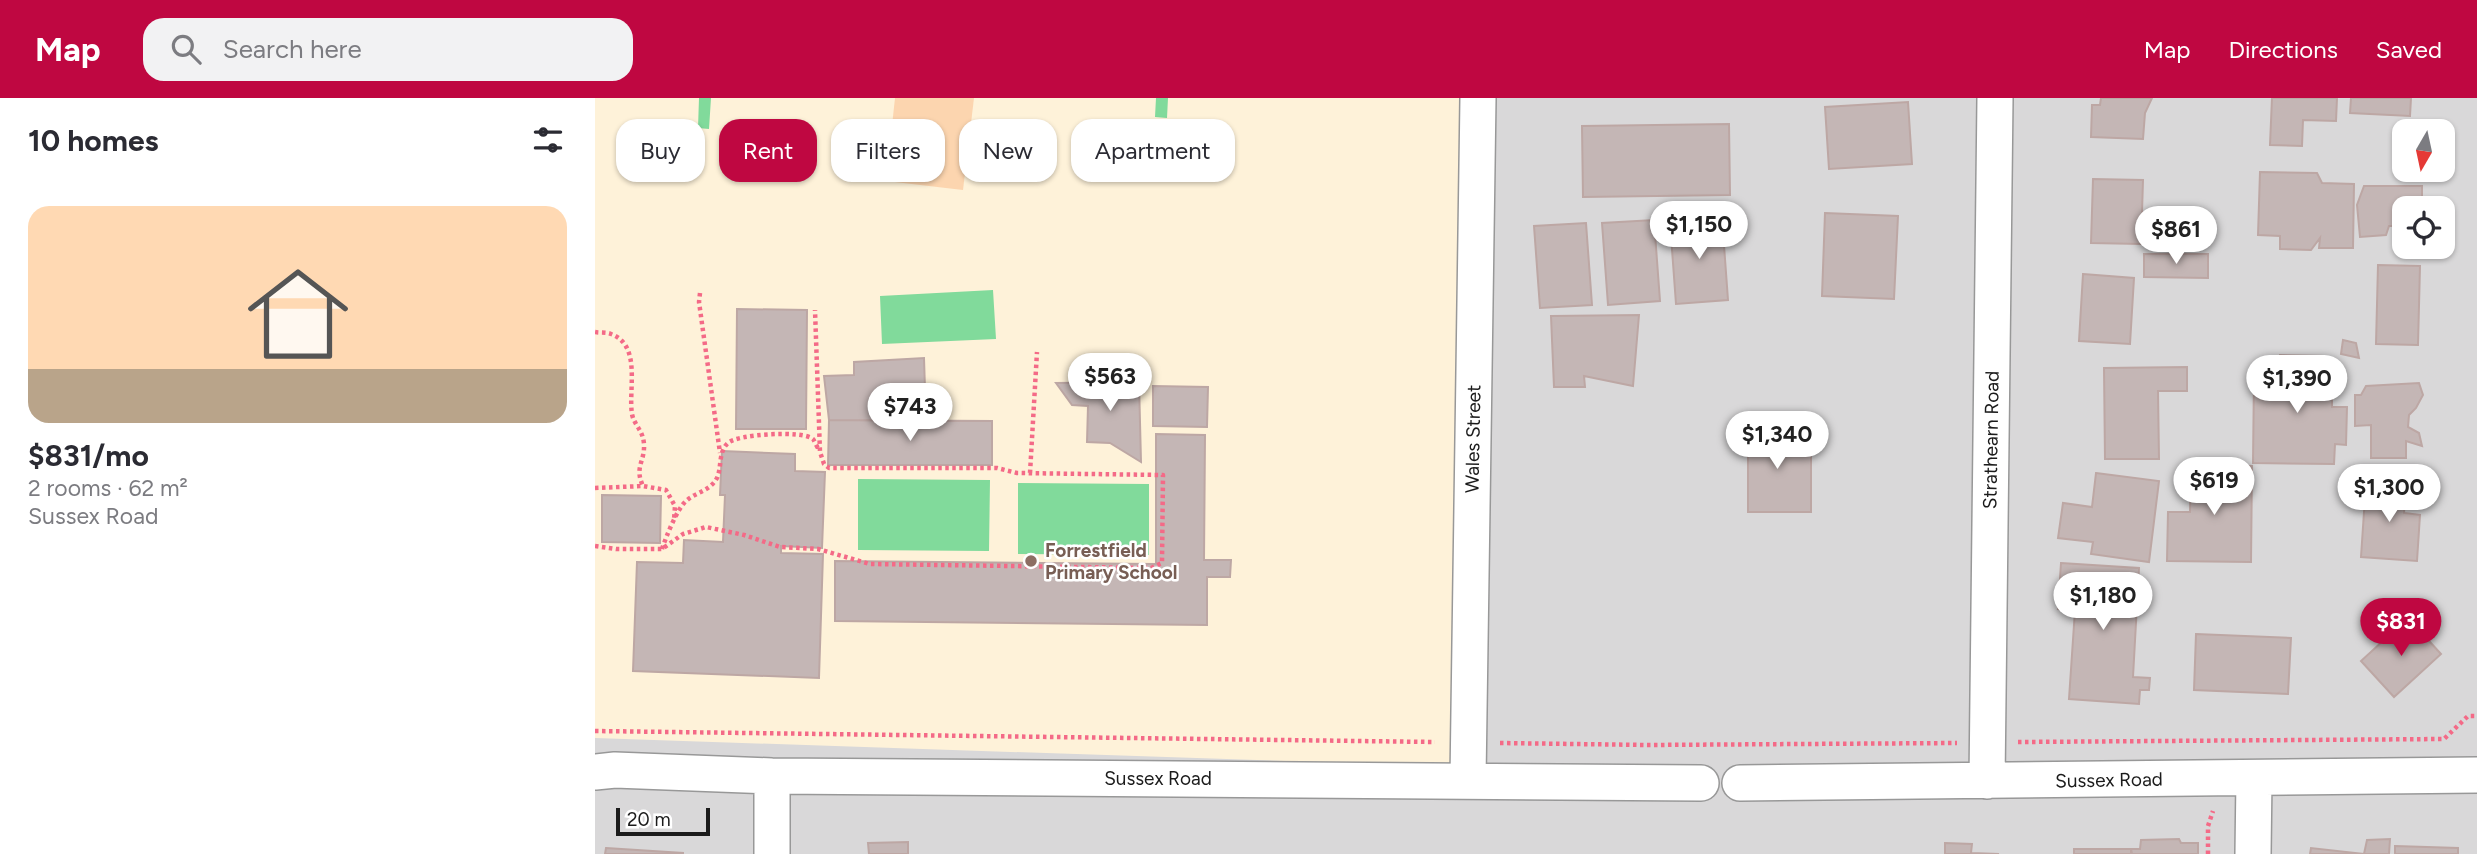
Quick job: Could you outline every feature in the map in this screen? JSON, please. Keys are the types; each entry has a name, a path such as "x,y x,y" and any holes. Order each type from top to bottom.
{"street":[{"name":"Wales Street","path":"1468,779 1478,98"},
{"name":"Strathearn Road","path":"1987,781 1995,98"},
{"name":"Sussex Road","path":"602,769 772,776 1468,779 1700,783"},
{"name":"Sussex Road","path":"1740,783 2477,775"},
{"path":"772,776 772,854"},
{"path":"2253,854 2254,778"}],"path":[{"path":"701,293 699,302 721,457"},
{"path":"815,310 820,452"},
{"path":"595,332 612,334 625,345 632,362 632,418 642,430 644,447 637,473 643,486"},
{"path":"1030,473 1037,352"},
{"path":"595,546 662,549 683,534 706,527 744,535 780,547 818,549 870,564 1151,568 1162,563 1163,475 1017,473 997,468 829,468 824,464 813,439 804,435 739,437 729,442 721,457 717,478 710,486 686,501 662,549"},
{"path":"595,488 643,486 666,490 675,506 673,524"},
{"path":"595,731 1660,745 2444,738 2467,716 2477,716"}],"shaded area":[{"path":"595,98 2477,98 2477,854 595,854"},
{"name":"Forrestfield Primary School","path":"595,98 1476,98 1463,767 595,738"}],"sand":[{"path":"895,98 974,98 971,119 959,119 959,182 964,182 963,190 895,182 945,182 945,119 893,119"}],"green space":[{"path":"699,98 711,98 709,129 705,129 705,119 698,119"},
{"path":"1156,98 1168,98 1167,118 1155,117"},
{"path":"993,290 996,339 882,344 880,296"},
{"path":"858,479 990,480 989,551 858,550"},
{"path":"1018,483 1149,484 1149,555 1018,554"}],"building":[{"path":"2101,98 2152,98 2145,113 2143,139 2091,137 2092,105 2100,105"},
{"path":"2272,98 2337,98 2336,121 2303,120 2302,146 2270,145"},
{"path":"2351,98 2411,98 2410,116 2350,113"},
{"path":"1908,102 1912,164 1829,169 1825,107"},
{"path":"1729,124 1730,195 1583,197 1582,126"},
{"path":"2260,172 2317,173 2322,183 2354,184 2353,248 2319,248 2320,238 2311,250 2280,249 2280,236 2258,235"},
{"path":"2093,179 2143,180 2141,244 2091,243"},
{"path":"2364,186 2422,186 2422,196 2392,196 2392,226 2389,226 2386,235 2360,237 2357,205"},
{"path":"1825,213 1898,216 1894,299 1822,296"},
{"path":"1722,218 1728,300 1676,304 1670,222"},
{"path":"1654,220 1660,301 1608,305 1602,223"},
{"path":"1586,223 1592,305 1540,308 1534,226"},
{"path":"2144,254 2208,254 2208,278 2144,277"},
{"path":"2378,265 2420,266 2418,345 2376,344"},
{"path":"2083,274 2134,278 2130,344 2079,341"},
{"path":"737,309 807,310 806,429 736,429"},
{"path":"1639,315 1633,386 1584,376 1585,387 1554,387 1551,316"},
{"path":"2343,340 2356,343 2359,358 2341,354"},
{"path":"2280,355 2323,356 2322,379 2332,391 2332,407 2347,407 2346,445 2335,444 2334,464 2253,463 2254,377 2280,377"},
{"path":"924,358 926,421 829,420 824,376 854,375 854,362"},
{"path":"2187,367 2187,391 2158,391 2159,459 2105,459 2104,368"},
{"path":"1139,382 1141,462 1110,443 1087,442 1088,406 1072,405 1056,383"},
{"path":"2419,383 2423,395 2409,415 2408,427 2419,433 2422,446 2406,441 2406,458 2371,458 2371,425 2355,426 2355,395 2361,395 2366,386"},
{"path":"1153,386 1208,387 1207,427 1153,426"},
{"path":"829,420 992,421 992,465 828,465"},
{"path":"1748,420 1776,420 1776,442 1811,442 1811,512 1748,512"},
{"path":"1156,434 1205,435 1204,560 1231,560 1230,577 1207,577 1207,625 835,621 835,561 1156,564"},
{"path":"722,451 795,454 795,471 825,472 822,548 781,546 781,553 823,554 819,678 633,671 637,562 683,563 684,540 723,542 725,495 720,495"},
{"path":"2191,465 2252,466 2251,562 2167,561 2168,512 2190,512"},
{"path":"2096,473 2159,481 2149,562 2091,554 2093,542 2058,538 2063,503 2092,507"},
{"path":"2366,482 2406,485 2404,513 2420,515 2417,561 2361,557"},
{"path":"602,495 661,496 660,543 602,542"},
{"path":"2061,563 2139,568 2133,677 2150,678 2149,690 2140,690 2139,704 2069,699 2075,610 2058,609"},
{"path":"2408,618 2441,654 2394,697 2361,661"},
{"path":"2196,634 2291,638 2288,694 2194,690"},
{"path":"2179,839 2181,843 2198,843 2198,854 2131,854 2131,849 2140,849 2141,840"},
{"path":"2390,839 2389,854 2364,854 2367,840"},
{"path":"908,842 908,854 869,854 868,843"},
{"path":"1945,843 1972,844 1971,853 1999,854 1945,854"},
{"path":"2395,846 2458,848 2458,854 2395,854"},
{"path":"606,848 683,853 683,854 605,854"},
{"path":"2311,848 2364,854 2310,854"},
{"path":"2074,849 2131,849 2132,854 2074,854"}],"place":[{"name":"Forrestfield Primary School","path":"1031,561"}]}
